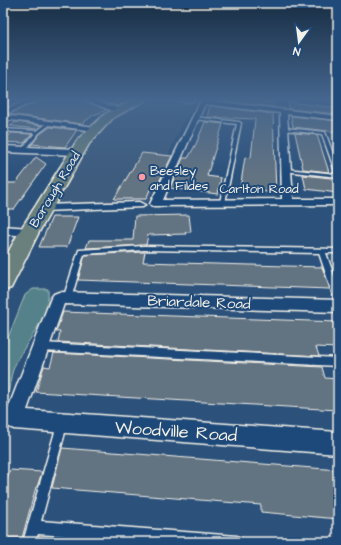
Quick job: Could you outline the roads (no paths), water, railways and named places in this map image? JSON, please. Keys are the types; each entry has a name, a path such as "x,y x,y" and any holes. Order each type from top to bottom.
{"highway":[{"name":"Borough Road","path":"3,282 29,232 76,152 95,129 101,124"}],"street":[{"path":"61,124 95,129"},
{"name":"Carlton Road","path":"191,124 156,204 223,202 338,202"},
{"path":"284,124 288,202"},
{"path":"3,149 76,152"},
{"path":"43,208 139,205"},
{"path":"3,230 29,232"},
{"path":"41,347 63,299"},
{"name":"Briardale Road","path":"63,299 338,306"},
{"name":"Woodville Road","path":"41,347 14,420 338,443"}],"lane":[{"path":"23,150 38,132 48,124"},
{"path":"223,202 239,124"},
{"path":"285,129 324,133 338,175 286,170"},
{"path":"3,130 38,132"},
{"path":"63,299 81,252 144,248 338,251"},
{"path":"322,251 338,298"},
{"path":"41,347 338,362"},
{"path":"29,542 62,423"},
{"path":"33,527 237,542"}],"place":[{"name":"Beesley and Fildes","path":"142,177"}]}
